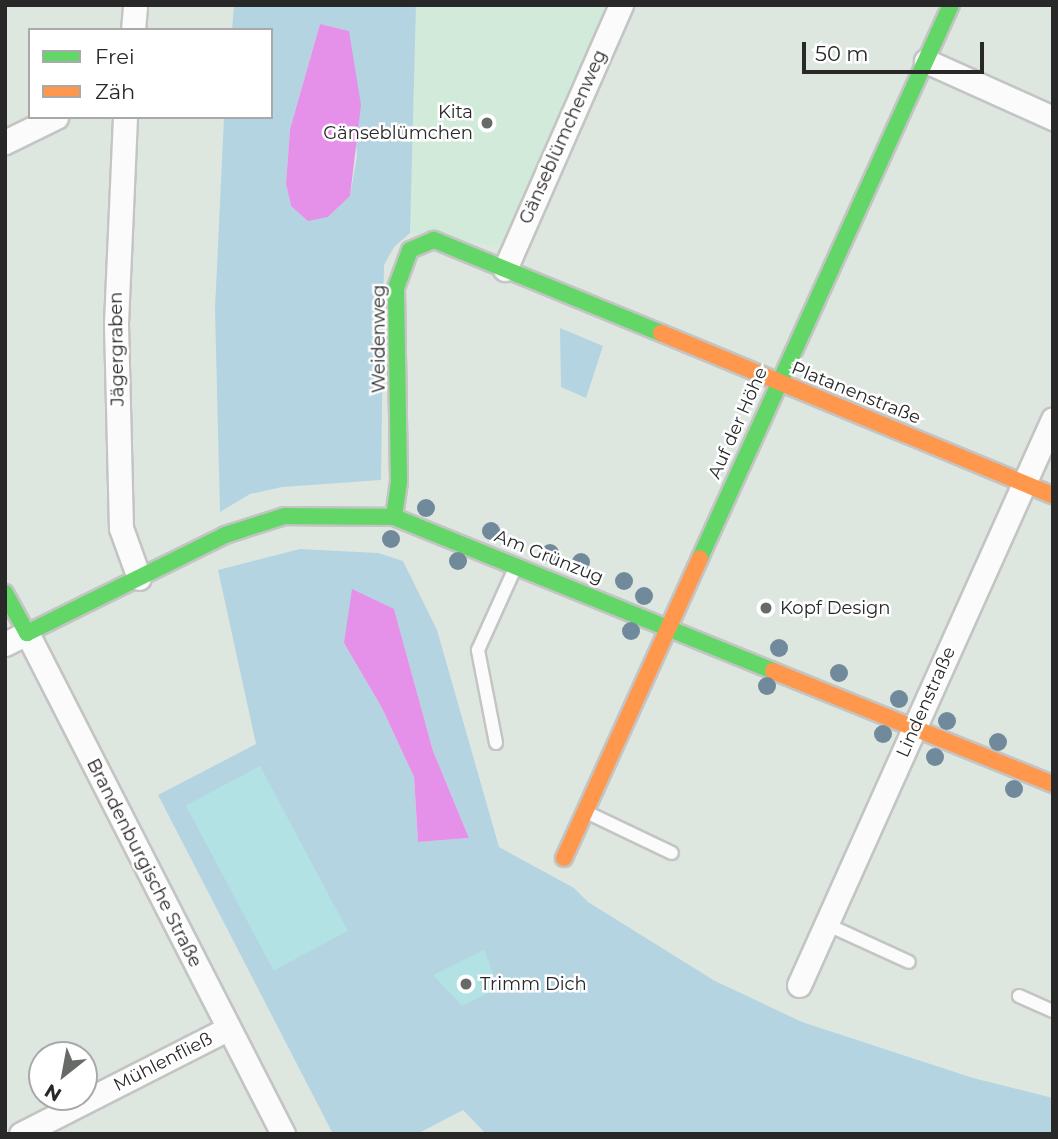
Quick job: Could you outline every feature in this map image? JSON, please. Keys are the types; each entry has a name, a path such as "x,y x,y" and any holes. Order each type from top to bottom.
{"street":[{"path":"133,28 135,5"},
{"name":"Gänseblümchenweg","path":"505,269 621,5"},
{"name":"Auf der Höhe","path":"564,858 670,628 778,381 951,5"},
{"path":"926,61 1053,118"},
{"path":"5,142 52,119"},
{"name":"Jägergraben","path":"125,119 116,324 121,528 139,578"},
{"name":"Weidenweg","path":"394,517 398,488 396,288 401,265 410,250 434,240 528,279"},
{"name":"Platanenstraße","path":"528,279 1053,495"},
{"name":"Lindenstraße","path":"799,985 1053,419"},
{"name":"Am Grünzug","path":"27,633 225,535 285,516 394,517 516,564 914,730 1053,784"},
{"name":"Brandenburgische Straße","path":"5,593 284,1134"},
{"path":"5,644 27,633"},
{"name":"Mühlenfließ","path":"21,1134 229,1028"}],"lane":[{"path":"496,743 478,650 516,564"},
{"path":"586,812 671,853"},
{"path":"826,924 909,962"},
{"path":"1020,996 1053,1011"}],"shaded area":[{"path":"234,5 416,5 410,233 394,247 384,265 381,480 282,487 250,494 220,512 215,309 224,119 273,119 273,28 232,28","holes":["320,24 348,31 357,156 350,196 328,217 291,206 286,184 290,129"]},
{"name":"Kita Gänseblümchen","path":"416,5 611,5 509,237 496,246 410,233"},
{"path":"320,24 349,31 361,105 350,196 328,217 308,221 291,206 286,184 290,129"},
{"path":"560,328 603,346 586,398 561,387"},
{"path":"300,549 378,553 403,561 437,630 499,847 574,888 588,902 715,981 802,1022 973,1078 1053,1098 1053,1134 486,1134 463,1110 417,1134 333,1134 158,795 256,744 218,570","holes":["394,609 433,751 469,838 418,842 414,777 382,708 344,643"]},
{"path":"352,589 394,609 433,751 469,838 418,842 414,777 382,708 344,643"},
{"path":"260,766 348,931 274,971 186,805"},
{"name":"Trimm Dich","path":"484,950 493,973 490,992 462,1006 433,975"}],"traffic: fast":[{"path":"700,558 951,5"},
{"path":"394,517 399,481 396,288 410,250 434,240 661,333"},
{"path":"5,593 27,633 225,535 285,516 394,517 773,671"}],"traffic: slow":[{"path":"661,333 1053,495"},
{"path":"564,858 700,558"},
{"path":"773,671 1053,784"}],"place":[{"name":"Kita Gänseblümchen","path":"487,123"},
{"name":"Kopf Design","path":"766,608"},
{"name":"Trimm Dich","path":"466,984"}]}
